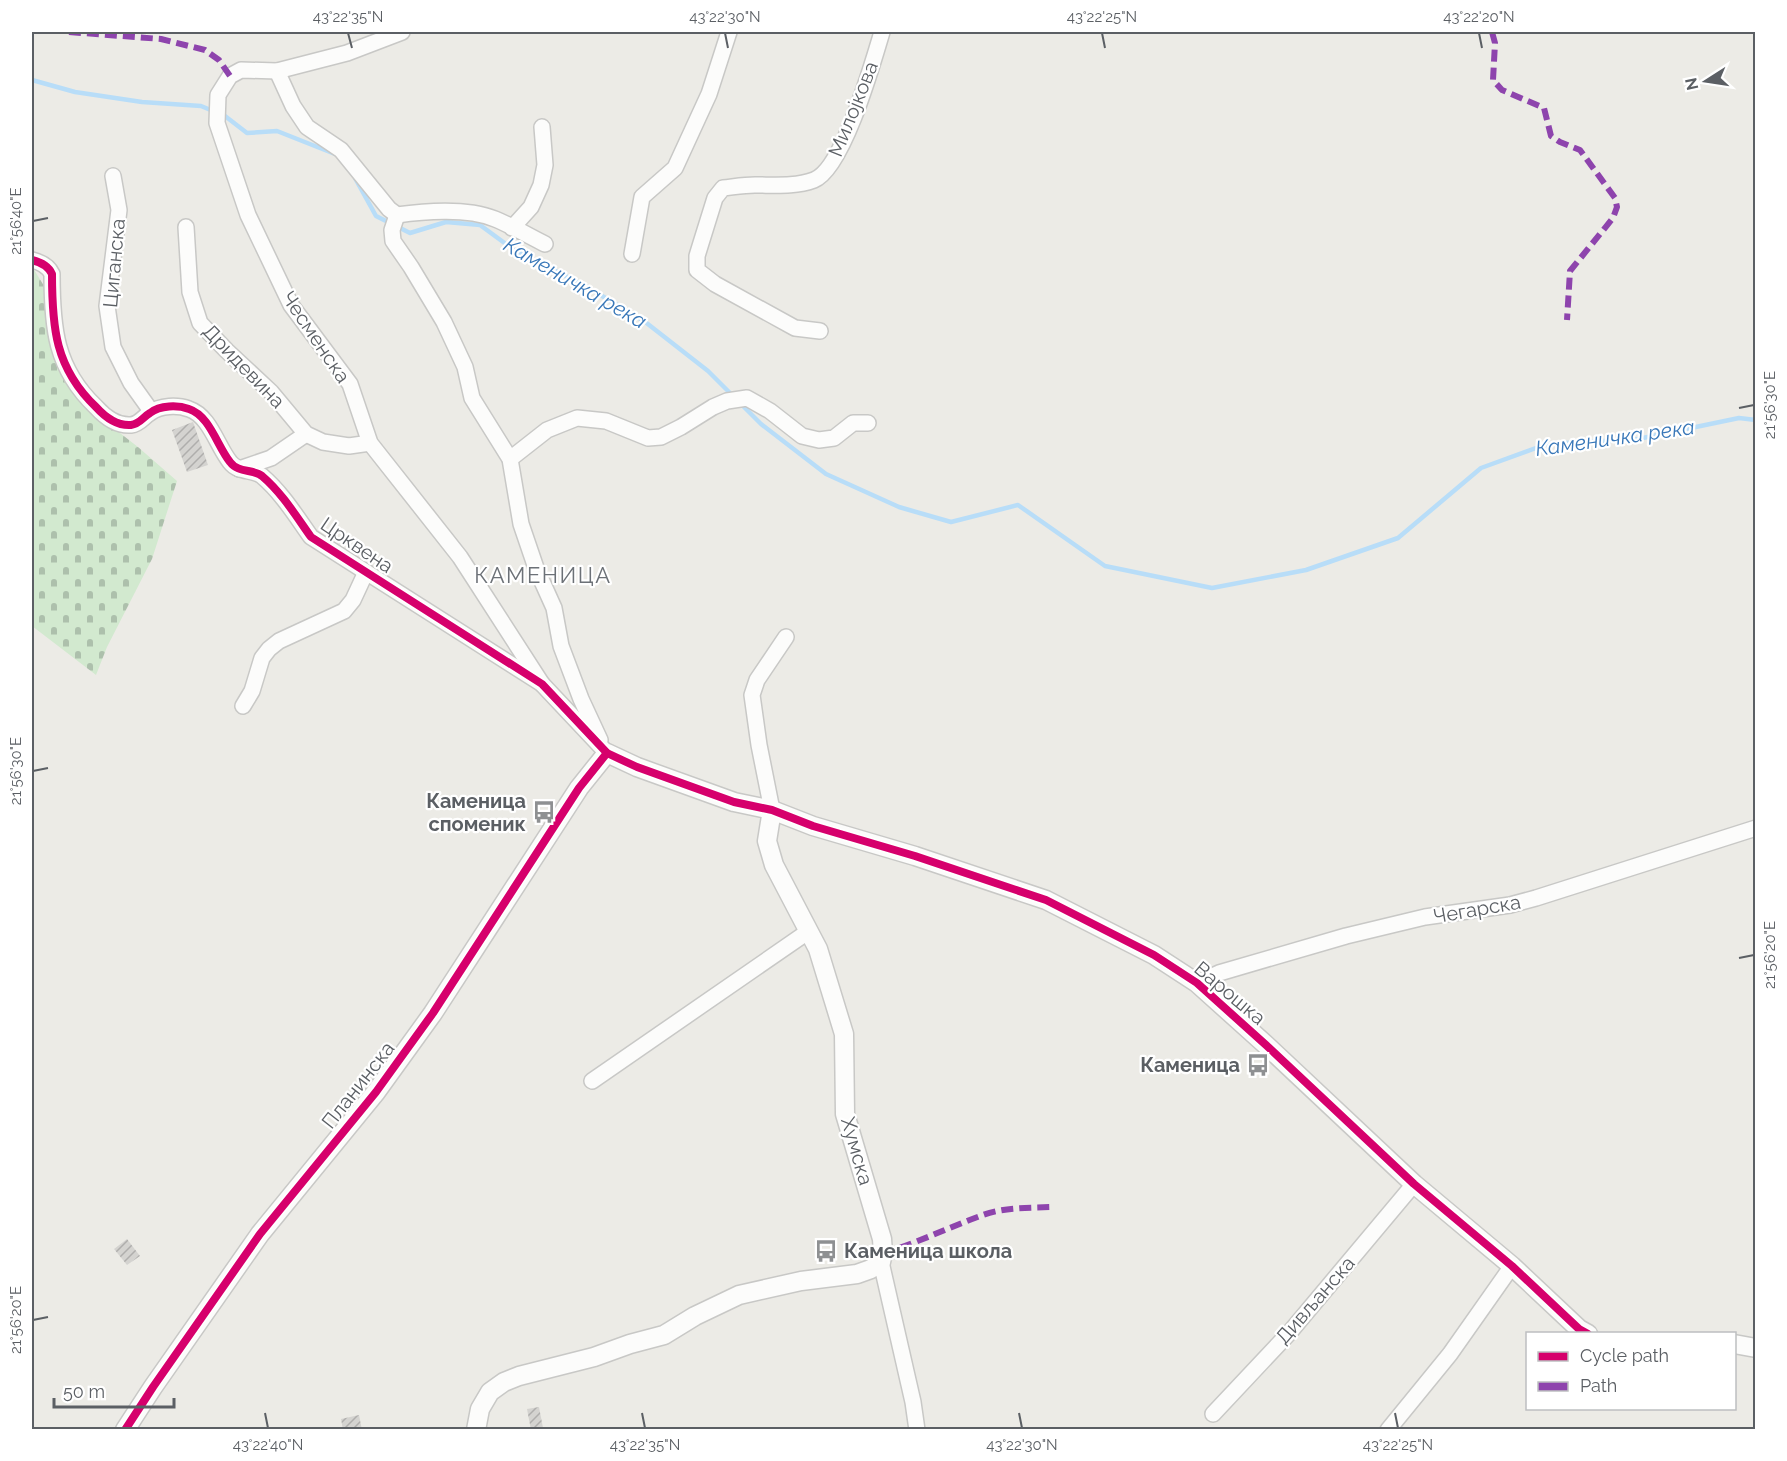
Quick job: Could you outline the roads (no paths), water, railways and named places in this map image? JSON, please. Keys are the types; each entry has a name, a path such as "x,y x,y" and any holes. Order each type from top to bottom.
{"street":[{"path":"402,32 347,53 277,71 293,106 307,127 342,150 389,209 397,215 421,211 461,212 493,218 546,244"},
{"path":"632,254 642,197 675,168 709,94 729,32"},
{"name":"Милојкова","path":"820,331 795,328 715,284 697,270 697,256 715,198 723,188 751,185 797,185 818,178 837,156 868,82 882,32"},
{"name":"Чесменска","path":"277,71 241,70 230,76 218,95 217,123 248,215 291,305 350,384 370,443 460,557 542,684"},
{"path":"512,228 531,207 541,185 545,165 542,127"},
{"name":"Циганска","path":"113,176 119,210 107,306 114,347 131,383 151,411"},
{"path":"397,215 392,230 393,241 444,322 465,366 472,399 510,459 521,524 536,568 554,608 561,646 581,699 606,753"},
{"name":"Дридевина","path":"186,227 190,292 200,323 271,392 306,434"},
{"path":"32,260 45,265 52,274 53,323 62,359 81,393 105,416 118,423 130,425 139,423 151,411 171,406 191,409 205,421 231,464 238,469 271,458 306,434 323,442 349,446 370,443"},
{"path":"510,459 548,430 576,418 606,421 648,438 661,437 713,407 727,401 747,398 770,411 802,436 819,441 834,438 853,423 867,423"},
{"name":"Црквена","path":"238,469 261,474 286,502 311,537 542,684 606,753 637,767 734,802 772,810"},
{"path":"243,706 252,691 262,658 269,649 279,641 344,611 353,600 366,572"},
{"path":"772,810 752,695 757,680 786,637"},
{"name":"Планинска","path":"125,1430 260,1234 376,1092 433,1013 579,788 606,753"},
{"name":"Хумска","path":"772,810 767,841 774,866 818,949 844,1034 845,1114 882,1239 881,1262 913,1402 917,1430"},
{"name":"Варошка","path":"772,810 813,826 915,856 1046,900 1154,954 1197,983 1414,1184 1512,1266 1585,1332"},
{"name":"Чегарска","path":"1197,983 1219,973 1346,936 1425,918 1510,905 1536,898 1755,828"},
{"path":"592,1081 809,931"},
{"name":"Дивљанска","path":"1213,1414 1290,1332 1414,1184"},
{"path":"476,1430 480,1409 490,1392 504,1382 664,1335 695,1316 739,1295 801,1281 857,1274 881,1262"},
{"path":"1388,1430 1450,1354 1512,1266"},
{"path":"1736,1344 1755,1348"}],"waterway":[{"name":"Каменичка река","path":"32,80 75,92 142,102 201,106 225,116 247,133 277,131 335,154"},
{"name":"Каменичка река","path":"355,178 376,216 388,222"},
{"name":"Каменичка река","path":"398,227 410,233 446,222 480,225 514,250 587,287 644,321 708,371 732,395"},
{"name":"Каменичка река","path":"740,403 761,424 826,474 899,507 951,522 1018,505 1105,566 1212,588 1306,570 1398,538 1481,468 1547,444 1638,439 1739,418 1756,420"}],"place":[{"name":"Каменица споменик","path":"544,812"},
{"name":"Каменица","path":"1258,1065"},
{"name":"Каменица школа","path":"826,1251"}],"district":[{"name":"КАМЕНИЦА","path":"543,575"}]}
